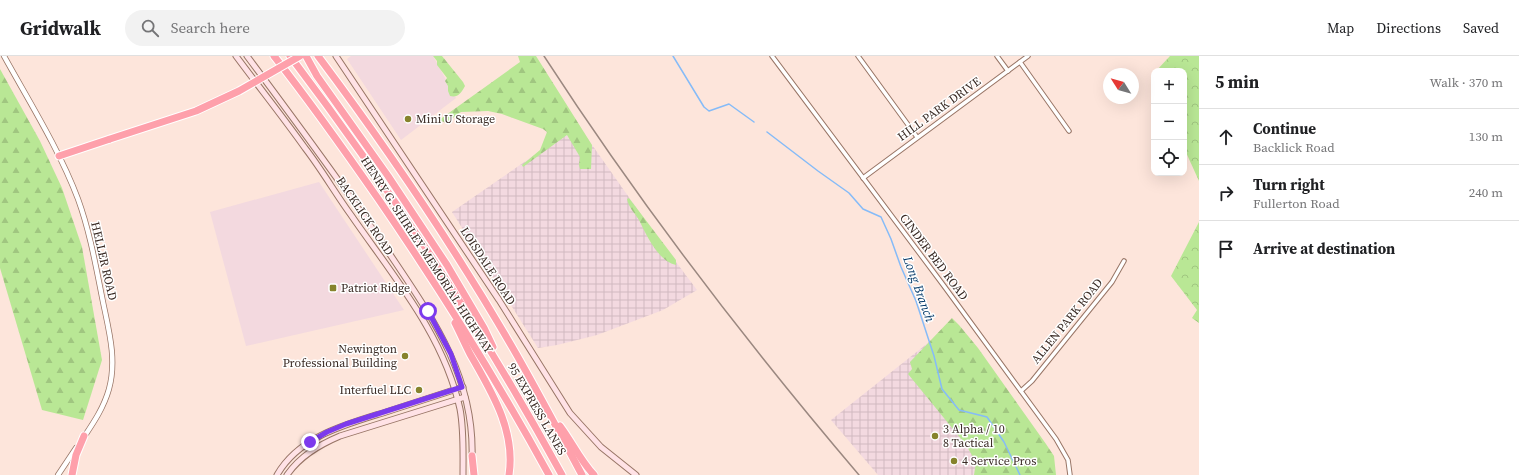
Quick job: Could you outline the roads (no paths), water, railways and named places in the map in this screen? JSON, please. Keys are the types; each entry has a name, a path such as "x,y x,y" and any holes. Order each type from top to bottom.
{"highway":[{"name":"HENRY G. SHIRLEY MEMORIAL HIGHWAY","path":"274,56 402,233 487,368 549,475"},
{"name":"95 EXPRESS LANES","path":"290,56 328,106 382,182 473,322 562,475"},
{"path":"59,156 196,111 239,91 300,56"},
{"path":"306,56 317,76 388,176 447,265 484,328 515,392"},
{"name":"HENRY G. SHIRLEY MEMORIAL HIGHWAY","path":"318,56 387,152 452,250 510,344 582,475"},
{"path":"440,292 498,405 509,440 511,460 509,475"},
{"path":"548,412 569,437 582,460 594,475"},
{"path":"72,475 76,455 84,436"},
{"path":"472,456 472,475"}],"main road":[{"name":"BACKLICK ROAD","path":"236,56 306,148 352,218 410,298 437,344 457,399 463,431 463,475"},
{"name":"BACKLICK ROAD","path":"247,56 339,180 428,311 451,354 462,387 471,427 472,456"},
{"name":"LOISDALE ROAD","path":"336,56 499,300 570,413 601,447 636,475"},
{"path":"277,475 284,464 296,452 327,432 346,424 462,387"},
{"path":"287,475 295,464 306,455 321,445 340,436 465,397"}],"street":[{"name":"HELLER ROAD","path":"4,56 59,156 78,199 88,231 112,347 109,388 104,402 96,418 58,475"},
{"name":"CINDER BED ROAD","path":"772,56 1060,445 1068,460 1070,475"},
{"path":"858,56 917,137"},
{"path":"997,56 1008,71"},
{"name":"HILL PARK DRIVE","path":"862,178 1028,56"},
{"path":"1020,62 1069,131"},
{"name":"ALLEN PARK ROAD","path":"1021,391 1032,381 1112,282 1124,261"}],"waterway":[{"name":"Long Branch","path":"673,56 704,107 709,111 729,104 754,122"},
{"name":"Long Branch","path":"767,132 849,193 863,209 881,217 916,301 934,356 942,389 959,410 987,417 1004,442 1020,475"}],"railway":[{"path":"544,56 580,111 695,271 775,374 859,475"}],"place":[{"name":"Mini U Storage","path":"408,119"},
{"name":"Patriot Ridge","path":"333,288"},
{"name":"Newington Professional Building","path":"405,356"},
{"name":"Interfuel LLC","path":"419,390"},
{"name":"3 Alpha / 10 8 Tactical","path":"935,436"},
{"name":"4 Service Pros","path":"954,461"}]}
